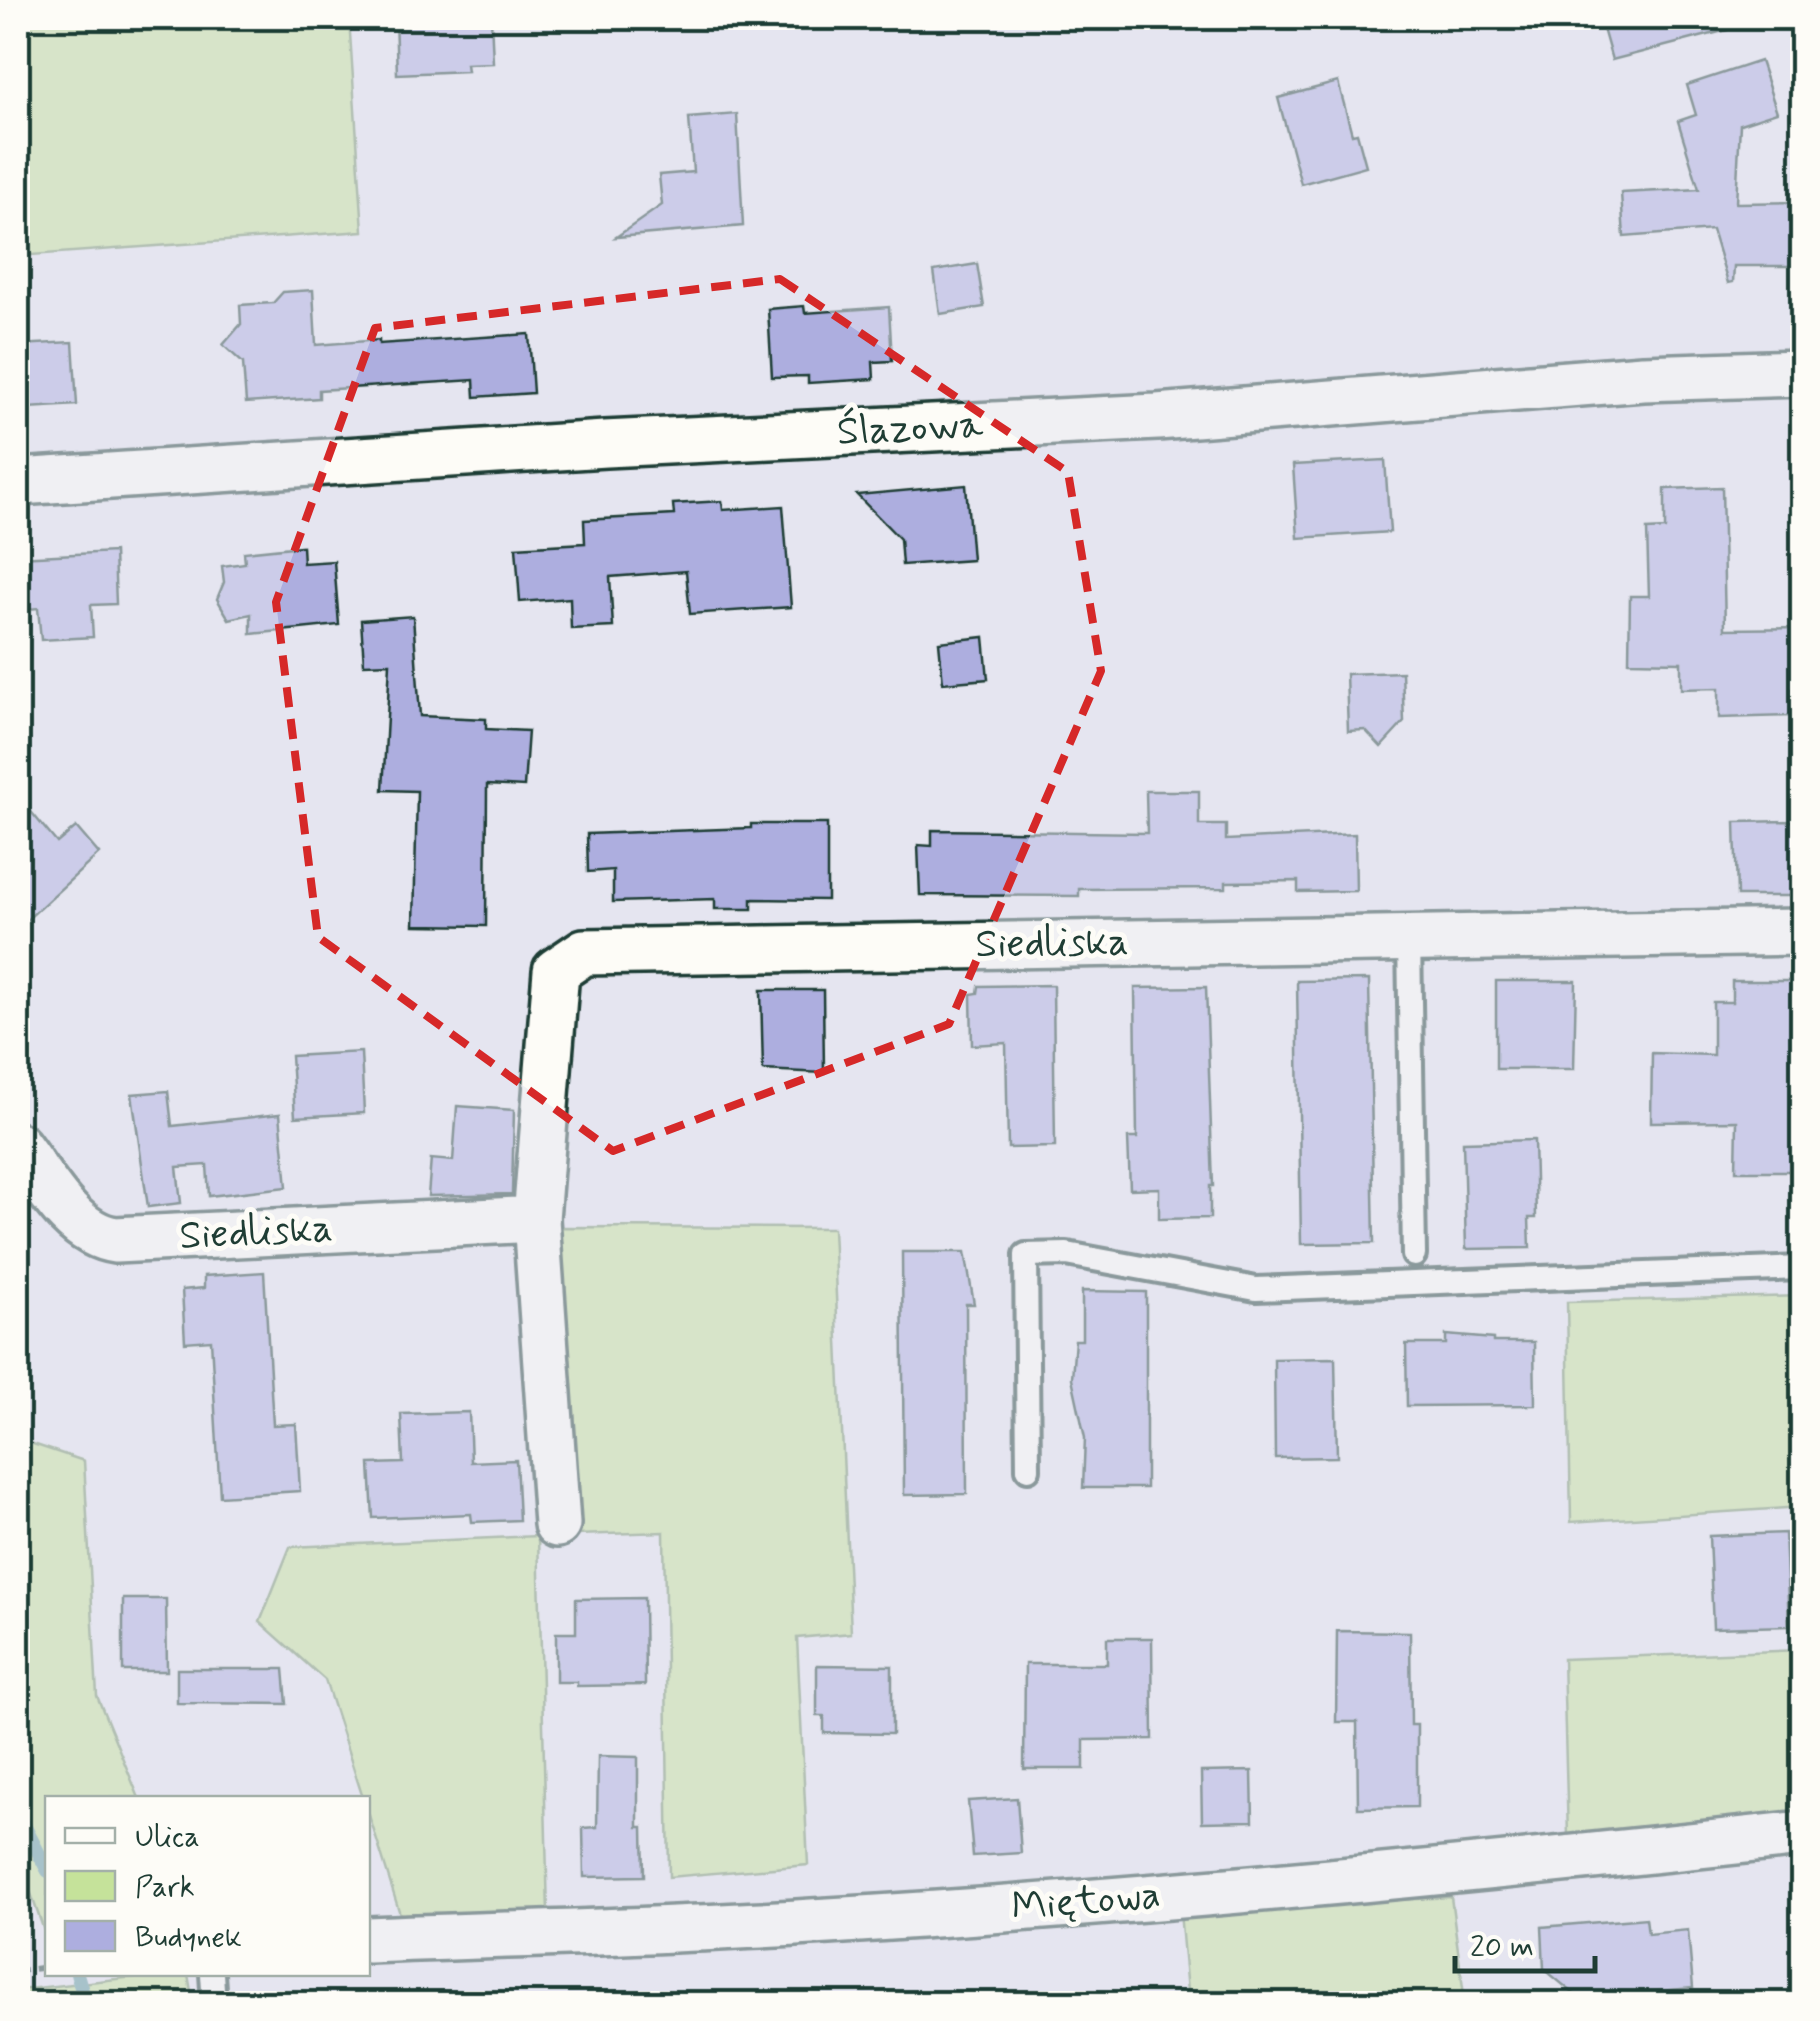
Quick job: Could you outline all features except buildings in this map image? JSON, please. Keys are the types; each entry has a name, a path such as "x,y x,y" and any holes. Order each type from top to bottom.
{"street":[{"name":"Ślazowa","path":"18,482 604,444 1157,416 1644,378 1802,373"},
{"name":"Siedliska","path":"557,1524 536,1219 556,970 584,952 1802,932"},
{"name":"Siedliska","path":"18,1146 75,1220 98,1238 536,1219"},
{"name":"Miętowa","path":"370,1940 934,1914 1392,1875 1802,1834"}],"lane":[{"path":"1409,938 1414,1255"},
{"path":"1028,1469 1026,1255 1067,1254 1256,1288 1802,1268"},
{"path":"212,1976 214,2004"}],"path":[{"path":"18,1972 45,1968"}],"highlighted area":[{"path":"780,279 1068,472 1101,671 949,1024 613,1151 318,937 276,602 375,328"}],"green space":[{"path":"18,18 349,18 363,231 18,256"},
{"path":"557,1227 833,1228 851,1633 797,1638 808,1865 669,1877 664,1532 577,1535"},
{"path":"1802,1296 1802,1507 1571,1522 1567,1302"},
{"path":"18,1439 84,1461 97,1696 138,1796 45,1796 45,1933 18,1857"},
{"path":"538,1536 548,1914 400,1914 370,1818 370,1796 362,1796 325,1680 260,1622 290,1547"},
{"path":"1802,1650 1802,1812 1568,1836 1563,1659"},
{"path":"1451,1897 1465,2003 1188,2003 1180,1912"},
{"path":"143,1976 188,1976 193,2003 18,2003 18,1990"}],"waterway":[{"path":"18,1814 45,1865"},
{"path":"78,1976 86,2004"}]}
